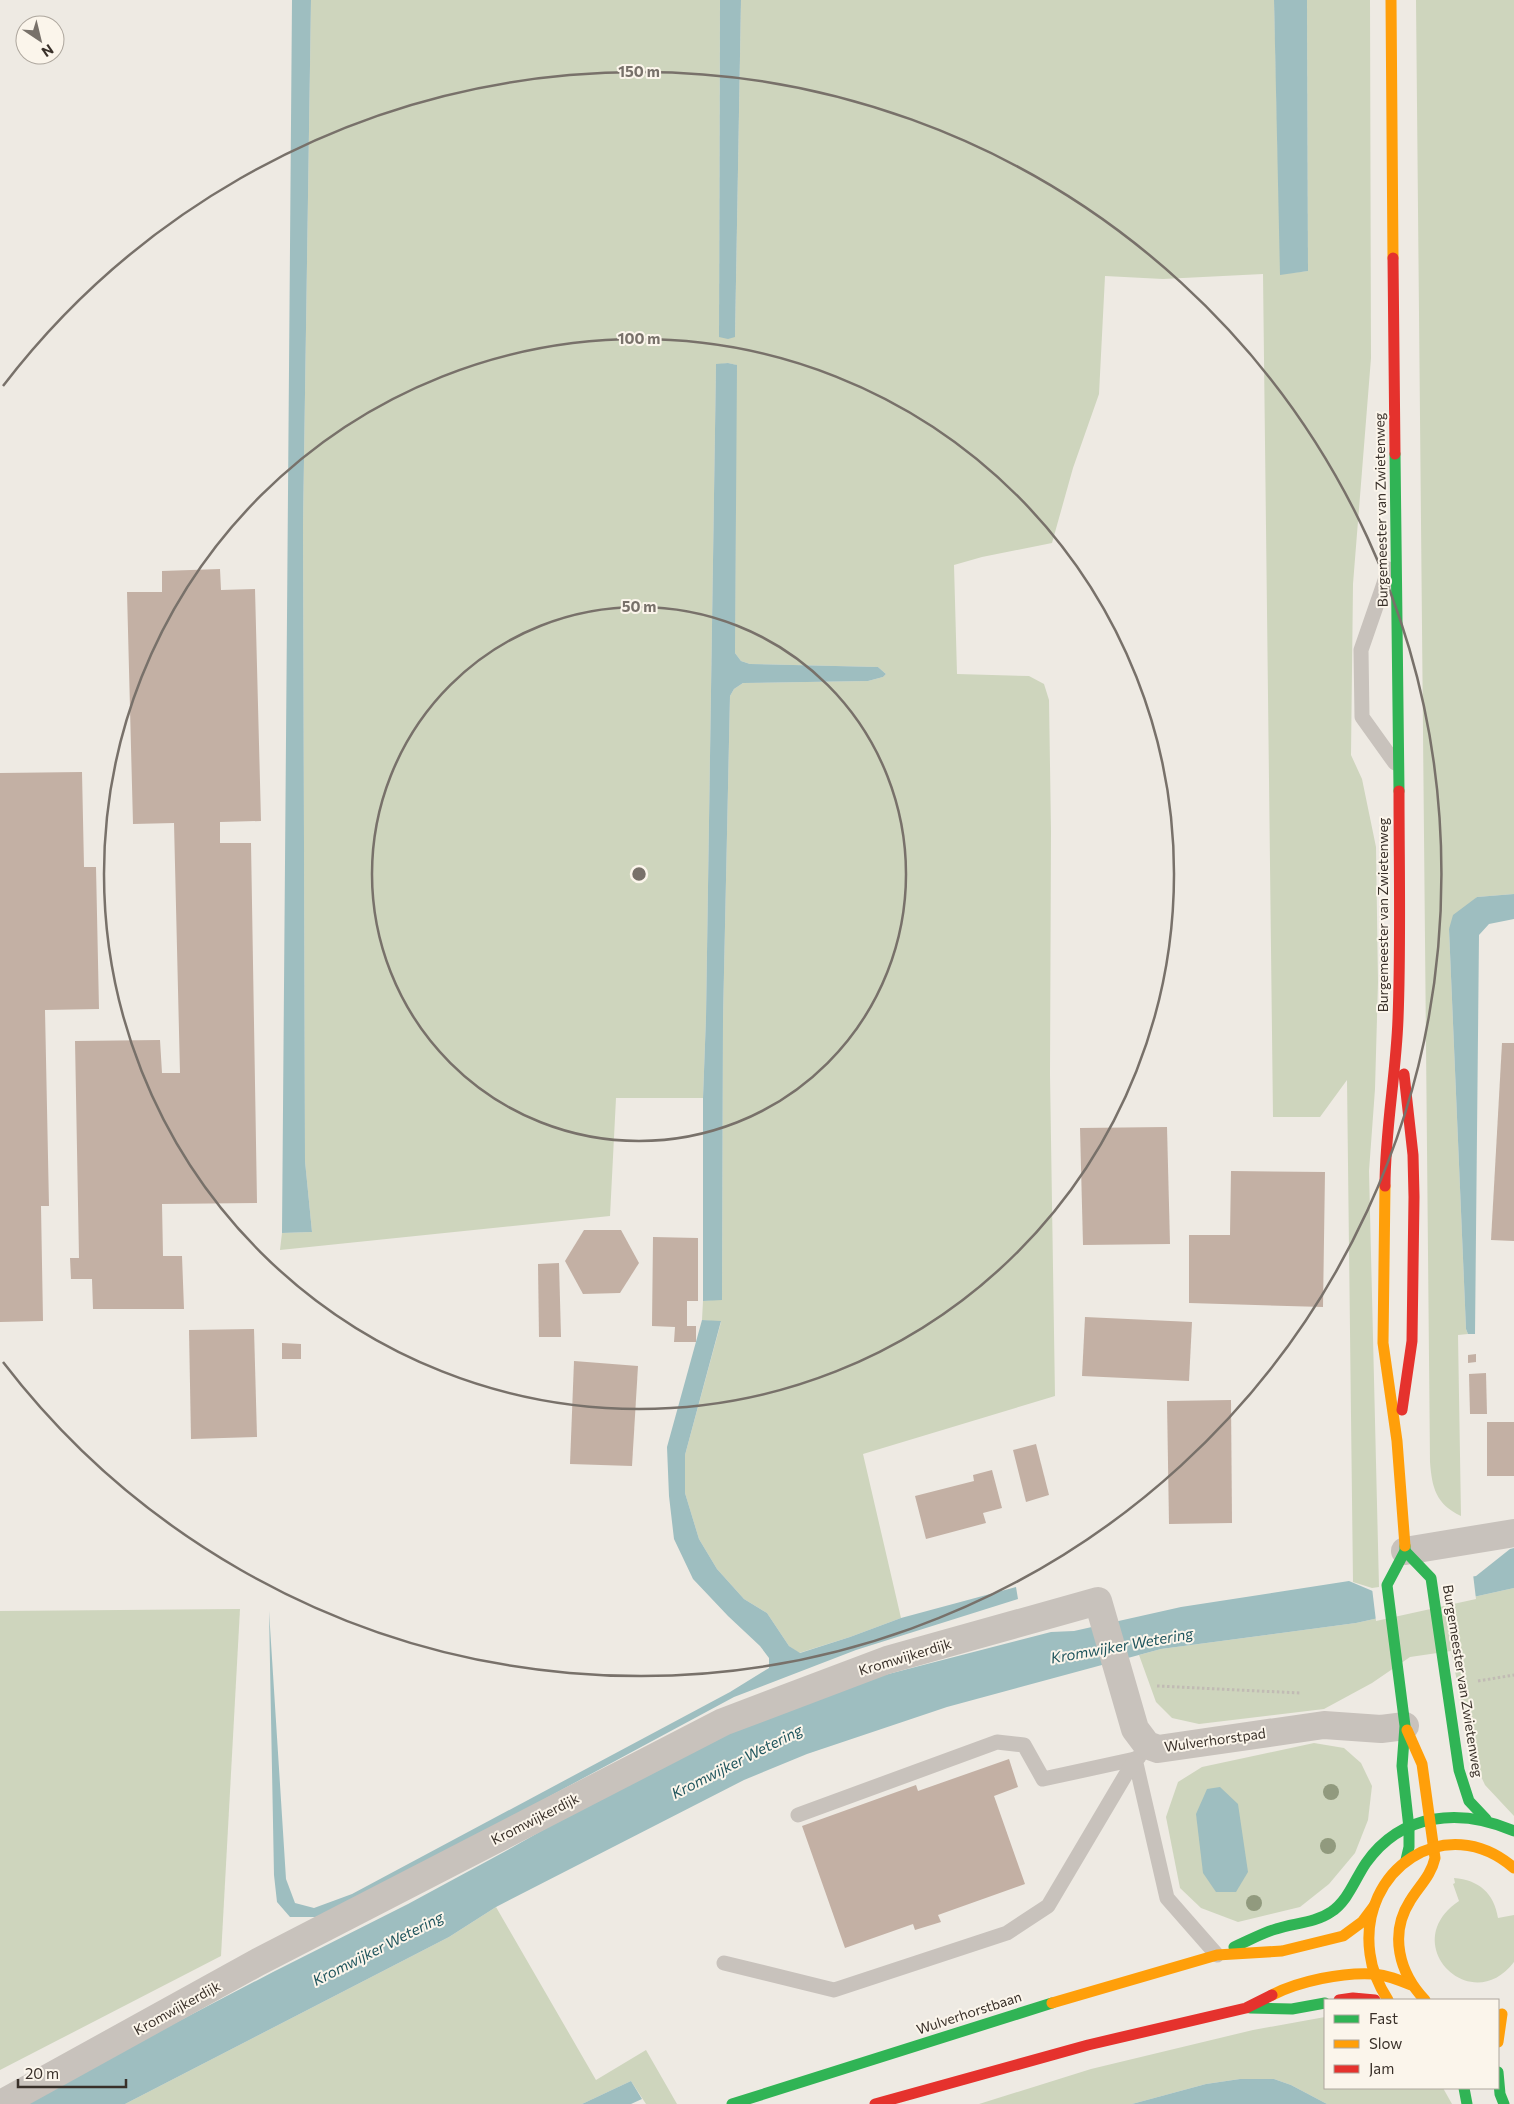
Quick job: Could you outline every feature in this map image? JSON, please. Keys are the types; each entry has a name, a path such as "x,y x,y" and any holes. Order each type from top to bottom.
{"main road":[{"name":"Burgemeester van Zwietenweg","path":"1391,0 1400,947 1398,1021 1385,1154 1383,1343 1398,1441 1406,1551 1431,1578 1459,1770 1469,1801 1486,1819"},
{"name":"Burgemeester van Zwietenweg","path":"1398,1021 1413,1155 1414,1197 1412,1341 1398,1441"},
{"path":"1406,1551 1387,1585 1394,1626 1405,1726 1402,1766 1409,1828 1409,1847 1406,1860"},
{"path":"1405,1726 1422,1764 1433,1846 1433,1871 1408,1905 1402,1918 1399,1932 1400,1960 1411,1986"},
{"name":"Wulverhorstbaan","path":"732,2104 987,2022 1217,1955 1277,1928 1318,1919 1332,1912 1343,1902 1360,1871 1381,1846 1409,1828 1430,1819 1458,1816 1486,1819"},
{"path":"1486,1819 1514,1831"},
{"path":"1388,1999 1375,1974 1371,1961 1369,1933 1374,1906 1379,1892 1395,1869 1419,1852 1433,1846 1450,1844 1480,1847 1494,1853 1514,1868"},
{"name":"Wulverhorstbaan","path":"1217,1955 1282,1951 1343,1936 1362,1922 1374,1906"},
{"path":"875,2104 1088,2045 1246,2008 1285,1988 1347,1974 1375,1974 1393,1978 1411,1986 1424,1999"},
{"path":"1346,1999 1364,1999"},
{"path":"1246,2008 1292,2009 1324,2003"},
{"path":"1499,2028 1500,2014 1514,2008"},
{"path":"1499,2043 1510,2042"},
{"path":"1499,2083 1500,2094 1504,2104"},
{"path":"1464,2089 1467,2104"}],"street":[{"path":"1406,1551 1514,1533"},
{"name":"Wulverhorstpad","path":"1100,1609 1135,1729 1147,1745 1147,1754 1324,1725 1382,1729 1405,1726"},
{"name":"Kromwijkerdijk","path":"0,2104 258,1962 723,1722 887,1660 1100,1609"}],"lane":[{"path":"1396,549 1361,650 1362,717 1398,766"},
{"path":"798,1815 997,1742 1024,1745 1043,1779 1147,1754"},
{"path":"1147,1754 1168,1898 1217,1955"},
{"path":"724,1963 834,1990 1007,1934 1048,1906 1147,1754"}],"path":[{"path":"1119,1675 1305,1694"},
{"path":"1447,1686 1514,1675"}],"green space":[{"path":"311,0 720,0 719,337 735,337 741,0 1274,0 1281,274 1308,271 1307,0 1370,0 1371,358 1353,584 1351,755 1362,779 1376,847 1378,982 1375,1089 1369,1171 1379,1587 1372,1588 1353,1582 1347,1080 1320,1117 1273,1117 1263,274 1163,279 1105,276 1099,394 1073,468 1052,543 982,557 954,565 957,674 1029,676 1044,684 1049,700 1051,831 1050,1075 1055,1396 863,1454 901,1618 799,1653 789,1646 767,1613 744,1599 717,1569 699,1539 685,1493 685,1455 721,1322 702,1320 703,1301 722,1299 723,1019 730,696 734,689 743,683 868,681 883,677 886,674 878,667 750,664 741,661 735,653 736,365 728,363 716,365 706,1017 703,1098 616,1098 610,1216 280,1250 282,1233 312,1232 305,1161 303,526"},
{"path":"1416,0 1514,0 1514,894 1477,897 1449,929 1466,1329 1468,1334 1458,1335 1461,1516 1446,1506 1437,1494 1432,1480 1430,1462"},
{"path":"1514,1588 1514,1816 1485,1785 1472,1757 1451,1651 1410,1657 1372,1683 1324,1709 1199,1724 1172,1718 1156,1702 1139,1655 1161,1649 1356,1623"},
{"path":"240,1609 221,1956 0,2070 0,1611"},
{"path":"1314,1743 1344,1748 1361,1763 1372,1786 1368,1820 1355,1853 1329,1884 1300,1907 1238,1922 1201,1908 1180,1888 1166,1817 1178,1782 1202,1767"},
{"path":"1454,1878 1463,1879 1484,1889 1493,1901 1498,1918 1514,1915 1514,1962 1497,1977 1478,1982 1461,1979 1447,1969 1437,1954 1435,1936 1442,1918 1459,1901 1453,1884 1455,1883"},
{"path":"496,1907 596,2080 646,2050 677,2104 646,2104 631,2081 582,2104 125,2104 449,1937"},
{"path":"1324,2017 1324,2089 1444,2089 1452,2104 1327,2104 1291,2085 1274,2079 1240,2079 1206,2084 1132,2104 979,2104 1091,2069 1253,2030"}],"water":[{"path":"292,0 311,0 303,526 305,1161 312,1232 282,1233"},
{"path":"720,0 741,0 735,337 728,339 719,337"},
{"path":"1274,0 1307,0 1308,271 1280,275"},
{"path":"728,363 737,365 735,653 741,661 750,664 878,667 886,674 883,677 868,681 743,683 734,689 730,696 723,1019 722,1300 703,1301 703,1098 706,1017 716,364"},
{"path":"1514,894 1514,919 1489,924 1479,935 1475,1334 1468,1334 1466,1329 1449,929 1453,915 1477,897"},
{"path":"702,1320 721,1321 685,1455 685,1493 699,1539 717,1569 744,1599 767,1613 789,1646 800,1653 901,1618 1016,1587 1018,1599 856,1650 734,1697 355,1901 316,1917 290,1917 277,1902 274,1875 269,1611 286,1879 295,1903 314,1908 352,1894 730,1692 769,1668 769,1658 760,1646 693,1579 674,1539 669,1496 667,1447"},
{"name":"Kromwijker Wetering","path":"1514,1548 1514,1588 1356,1623 1161,1649 947,1707 807,1754 744,1780 496,1907 449,1937 125,2104 20,2104 408,1904 633,1779 740,1727 838,1687 1051,1632 1074,1631 1181,1607 1349,1581 1375,1592 1476,1576 1510,1549"},
{"path":"1220,1787 1238,1804 1248,1872 1236,1892 1216,1892 1203,1873 1196,1814 1207,1789"},
{"path":"1240,2079 1274,2079 1291,2085 1327,2104 1132,2104 1206,2084"},
{"path":"631,2081 642,2099 631,2104 582,2104"}],"pier":[{"path":"1473,1574 1476,1599 1376,1621 1372,1588 1375,1590"}],"building":[{"path":"220,569 221,590 255,589 261,821 220,822 220,843 251,843 257,1203 162,1204 163,1256 182,1256 184,1309 93,1309 92,1279 71,1279 70,1258 79,1258 75,1041 160,1040 162,1073 180,1073 174,823 133,824 127,592 162,592 162,571"},
{"path":"82,772 84,867 96,867 99,1009 45,1010 49,1206 41,1206 43,1321 0,1322 0,773"},
{"path":"1502,1043 1514,1043 1514,1241 1491,1240"},
{"path":"1167,1127 1170,1244 1083,1245 1080,1128"},
{"path":"1231,1171 1325,1172 1323,1307 1189,1303 1189,1235 1230,1235"},
{"path":"584,1230 621,1230 639,1263 620,1293 583,1294 565,1261"},
{"path":"653,1237 698,1238 698,1301 687,1301 687,1326 696,1326 696,1342 674,1342 675,1327 652,1326"},
{"path":"559,1263 561,1337 539,1337 538,1264"},
{"path":"1085,1317 1192,1322 1189,1381 1082,1376"},
{"path":"254,1329 257,1437 191,1439 189,1330"},
{"path":"282,1343 301,1344 301,1359 282,1359"},
{"path":"1476,1354 1476,1362 1468,1363 1468,1355"},
{"path":"574,1361 638,1366 632,1466 570,1464"},
{"path":"1486,1373 1487,1414 1470,1414 1469,1374"},
{"path":"1231,1400 1232,1523 1169,1524 1167,1401"},
{"path":"1487,1422 1514,1422 1514,1476 1487,1476"},
{"path":"1036,1444 1049,1495 1026,1502 1013,1450"},
{"path":"992,1470 1002,1508 983,1513 986,1523 926,1539 915,1496 974,1481 973,1475"},
{"path":"1009,1759 1018,1787 994,1796 1025,1884 938,1915 941,1922 915,1930 913,1924 845,1948 802,1826 916,1785 918,1791"}],"traffic: fast":[{"path":"1395,454 1399,791"},
{"path":"1405,1546 1405,1551 1387,1585 1405,1726 1402,1766 1409,1828 1409,1847 1406,1860"},
{"path":"1405,1551 1431,1578 1459,1770 1469,1801 1486,1819"},
{"path":"1234,1947 1271,1931 1311,1921 1331,1912 1342,1902 1366,1863 1381,1846 1397,1833 1415,1824 1434,1819 1474,1819 1514,1831"},
{"path":"732,2104 1052,2003"},
{"path":"1250,2008 1292,2009 1324,2003"},
{"path":"1499,2083 1500,2094 1504,2104"},
{"path":"1464,2089 1467,2104"}],"traffic: slow":[{"path":"1391,0 1393,258"},
{"path":"1385,1186 1383,1343 1397,1441 1405,1546"},
{"path":"1407,1730 1422,1764 1435,1858 1428,1876 1410,1901 1404,1914 1399,1940 1403,1966 1424,1999"},
{"path":"1387,1999 1372,1966 1370,1924 1378,1897 1392,1874 1412,1857 1435,1847 1461,1845 1488,1851 1514,1868"},
{"path":"1052,2003 1217,1955 1282,1951 1343,1936 1362,1922 1374,1906"},
{"path":"1272,1995 1322,1978 1349,1974 1379,1975 1411,1985"},
{"path":"1499,2035 1502,2014"}],"traffic: jam":[{"path":"1393,258 1395,454"},
{"path":"1385,1186 1385,1165 1398,1019 1400,934 1399,791"},
{"path":"1402,1410 1412,1341 1414,1197 1413,1155 1404,1074"},
{"path":"875,2104 1088,2045 1246,2008 1272,1995"},
{"path":"1346,1999 1364,1999"}]}
